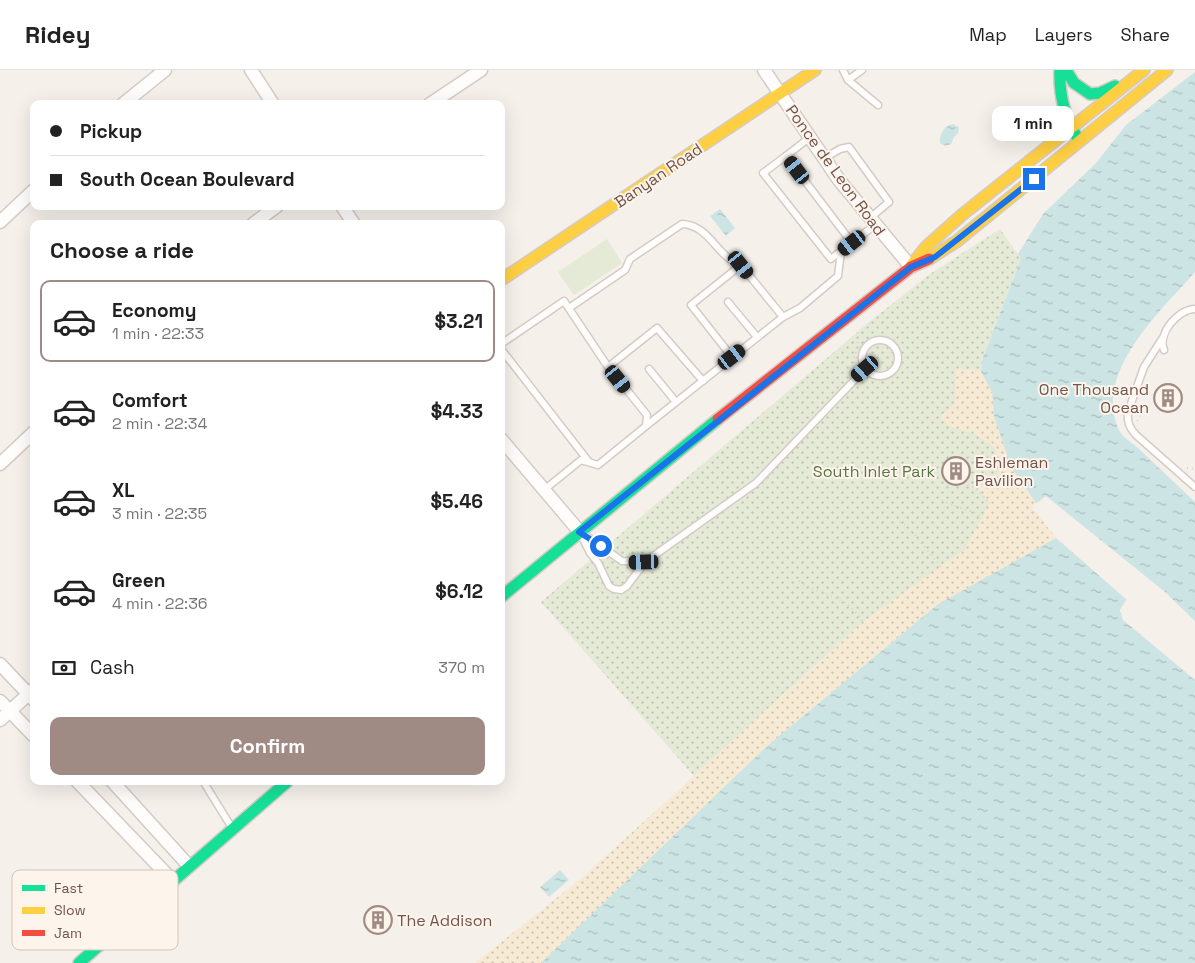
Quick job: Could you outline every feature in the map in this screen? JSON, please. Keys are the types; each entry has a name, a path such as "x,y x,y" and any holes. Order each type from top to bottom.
{"main road":[{"name":"Banyan Road","path":"505,277 815,70"},
{"path":"1060,70 1061,99 1071,128 1081,142"},
{"path":"1066,70 1074,83 1084,91 1093,94 1139,74"},
{"path":"911,267 935,257 957,241 1168,70"},
{"path":"505,595 579,532 911,267 926,247 1139,74"},
{"path":"178,876 283,785"},
{"path":"79,963 94,950"}],"street":[{"path":"128,100 165,70"},
{"path":"251,70 270,100"},
{"path":"436,100 480,70"},
{"name":"Ponce de Leon Road","path":"764,70 823,159 911,267"},
{"path":"0,222 30,194"},
{"path":"258,220 272,210"},
{"path":"0,464 30,436"},
{"path":"505,444 579,532"},
{"path":"0,664 30,692"},
{"path":"0,720 30,696"},
{"path":"0,701 30,732"},
{"path":"81,785 162,870"},
{"path":"116,785 190,866"}],"lane":[{"path":"842,70 848,80 878,105"},
{"path":"848,80 862,70"},
{"path":"809,138 763,173 831,259 852,243 889,202 848,147 840,149 823,159"},
{"path":"786,156 852,243"},
{"path":"569,308 625,270 630,259 682,224 692,224 703,231 730,261 741,265 783,317"},
{"path":"544,490 581,460 598,465 757,337 783,317 800,308 838,276 841,251"},
{"path":"732,357 691,305 741,265"},
{"path":"505,341 564,301 608,367 647,415 646,426"},
{"path":"728,302 757,337"},
{"path":"1195,309 1181,314 1165,332 1144,367 1128,412 1130,428 1136,435 1195,486"},
{"path":"608,367 658,328 703,381"},
{"path":"1162,339 1164,350"},
{"path":"879,340 893,345 899,359 892,372 878,377 865,369 862,356 867,345 879,340"},
{"path":"505,354 589,462"},
{"path":"579,532 590,553 598,563 608,586 621,590 627,586 644,562 756,483 865,369"},
{"path":"649,370 676,402"},
{"path":"579,532 622,561 644,562"},
{"path":"206,785 233,829"}],"path":[{"path":"850,315 858,334 853,356 855,379"},
{"path":"1140,427 1137,423 1142,412"},
{"path":"1187,468 1195,469"},
{"path":"963,483 975,488 990,503"},
{"path":"942,500 959,508 968,509 982,517"},
{"path":"900,522 910,529 941,566"},
{"path":"799,581 819,593 847,602 863,622"}],"green space":[{"name":"South Inlet Park","path":"1000,229 1021,259 983,356 981,371 992,392 994,416 1011,467 965,550 863,622 694,776 541,602 868,323 930,274"},
{"path":"607,239 622,263 574,295 558,272"}],"sand":[{"path":"956,368 981,371 992,392 994,416 1023,486 1036,503 1032,507 1056,538 1127,600 879,963 475,963 583,877 863,622 965,549 990,503 978,488 999,474 995,448 975,434 949,426 940,417 955,404"}],"water":[{"path":"1195,72 1195,272 1135,343 1123,364 1115,385 1113,406 1121,433 1195,502 1195,632 1056,515 1036,503 1011,467 994,416 992,392 981,371 983,357 1021,259 1018,254 1043,214 1096,163 1126,125"},
{"path":"953,124 959,127 958,133 951,144 945,146 940,143 941,134 947,127"},
{"path":"720,209 735,228 726,236 710,216"},
{"path":"1056,538 1127,600 1120,610 1195,674 1195,963 541,963 766,747 937,605"},
{"path":"560,870 569,880 549,897 540,887"}],"pier":[{"path":"1046,496 1165,592 1195,621 1195,634 1054,517 1034,505"},
{"path":"1055,536 1129,598 1123,609 1195,671 1195,680 1123,620 1120,610 1127,599"}],"traffic: fast":[{"path":"1060,70 1060,88 1063,105 1077,137"},
{"path":"1066,70 1074,83 1090,94 1100,93 1115,86"},
{"path":"505,594 718,419"},
{"path":"178,877 283,785"},
{"path":"79,963 94,950"}],"traffic: slow":[{"path":"505,277 815,70"},
{"path":"911,266 926,247 963,214 1144,70"},
{"path":"929,259 957,241 1167,70"}],"traffic: jam":[{"path":"718,419 911,267 929,259"}],"place":[{"name":"One Thousand Ocean","path":"1168,398"},
{"name":"Eshleman Pavilion","path":"956,471"},
{"name":"The Addison","path":"378,920"}],"route":[{"path":"601,546 579,532 671,456 911,267 935,257 1034,179"}]}
